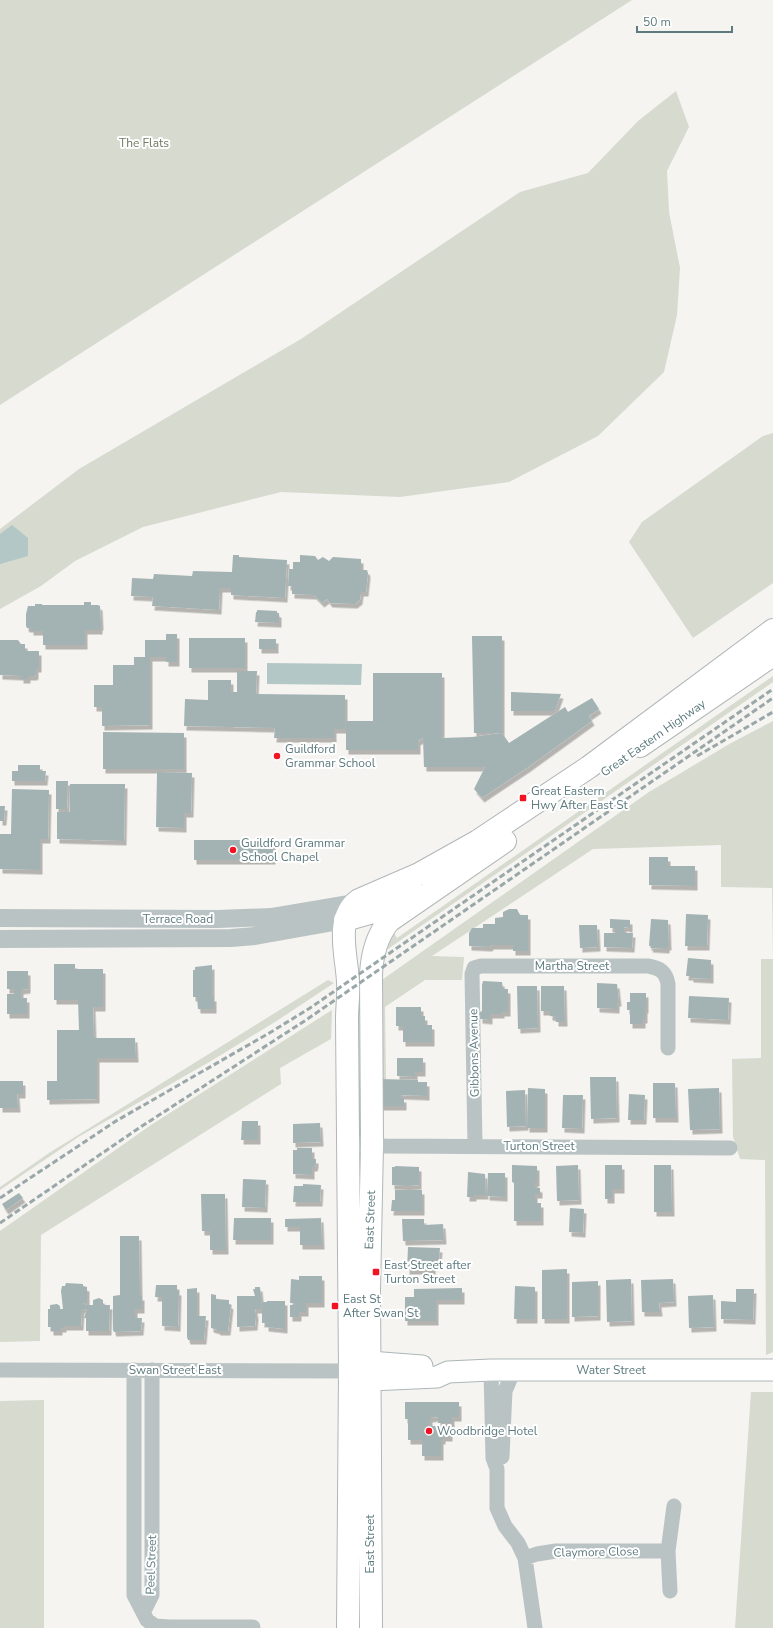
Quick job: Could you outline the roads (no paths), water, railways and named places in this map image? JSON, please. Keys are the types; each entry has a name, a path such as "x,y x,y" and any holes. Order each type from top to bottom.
{"highway":[{"name":"Great Eastern Highway","path":"350,912 366,896 400,883 436,866 478,841 589,767 773,630"},
{"name":"Great Eastern Highway","path":"435,889 773,655"},
{"path":"350,912 370,913 414,890 435,889"},
{"name":"East Street","path":"348,1628 369,1290 372,1145 371,974 373,951 378,939 389,921 435,889"},
{"name":"East Street","path":"350,912 344,938 348,982 348,1144 363,1371 370,1628"}],"main road":[{"name":"Water Street","path":"363,1371 437,1367 448,1372 490,1370 773,1370"}],"street":[{"name":"Terrace Road","path":"0,918 218,919 350,912"},
{"name":"Terrace Road","path":"0,939 231,938 255,936 350,912"},
{"name":"Martha Street","path":"481,966 657,967 663,971 667,977 668,984 668,1048"},
{"name":"Gibbons Avenue","path":"475,1146 472,974 474,968 481,966"},
{"name":"Turton Street","path":"348,1144 730,1148"},
{"name":"Swan Street East","path":"0,1370 363,1371"},
{"name":"Peel Street","path":"134,1370 134,1595 144,1610 152,1595 152,1370"},
{"path":"490,1370 493,1458 497,1469 497,1508 505,1526 518,1543 525,1558 535,1628"},
{"path":"497,1469 503,1456 505,1391 514,1370"},
{"path":"670,1591 668,1551 674,1506"},
{"name":"Claymore Close","path":"525,1558 537,1554 556,1551 668,1551"},
{"path":"144,1610 147,1620 155,1626 253,1627"}],"railway":[{"path":"0,1198 116,1121 310,1008 773,689"},
{"path":"0,1223 139,1128 306,1020 773,698"},
{"path":"697,756 773,712"}],"place":[{"name":"Guildford Grammar School","path":"277,756"},
{"name":"Great Eastern Hwy After East St","path":"523,798"},
{"name":"Guildford Grammar School Chapel","path":"233,850"},
{"name":"East Street after Turton Street","path":"376,1272"},
{"name":"East St After Swan St","path":"335,1306"},
{"name":"Woodbridge Hotel","path":"429,1431"}],"park label":[{"name":"The Flats","path":"144,143"}]}
